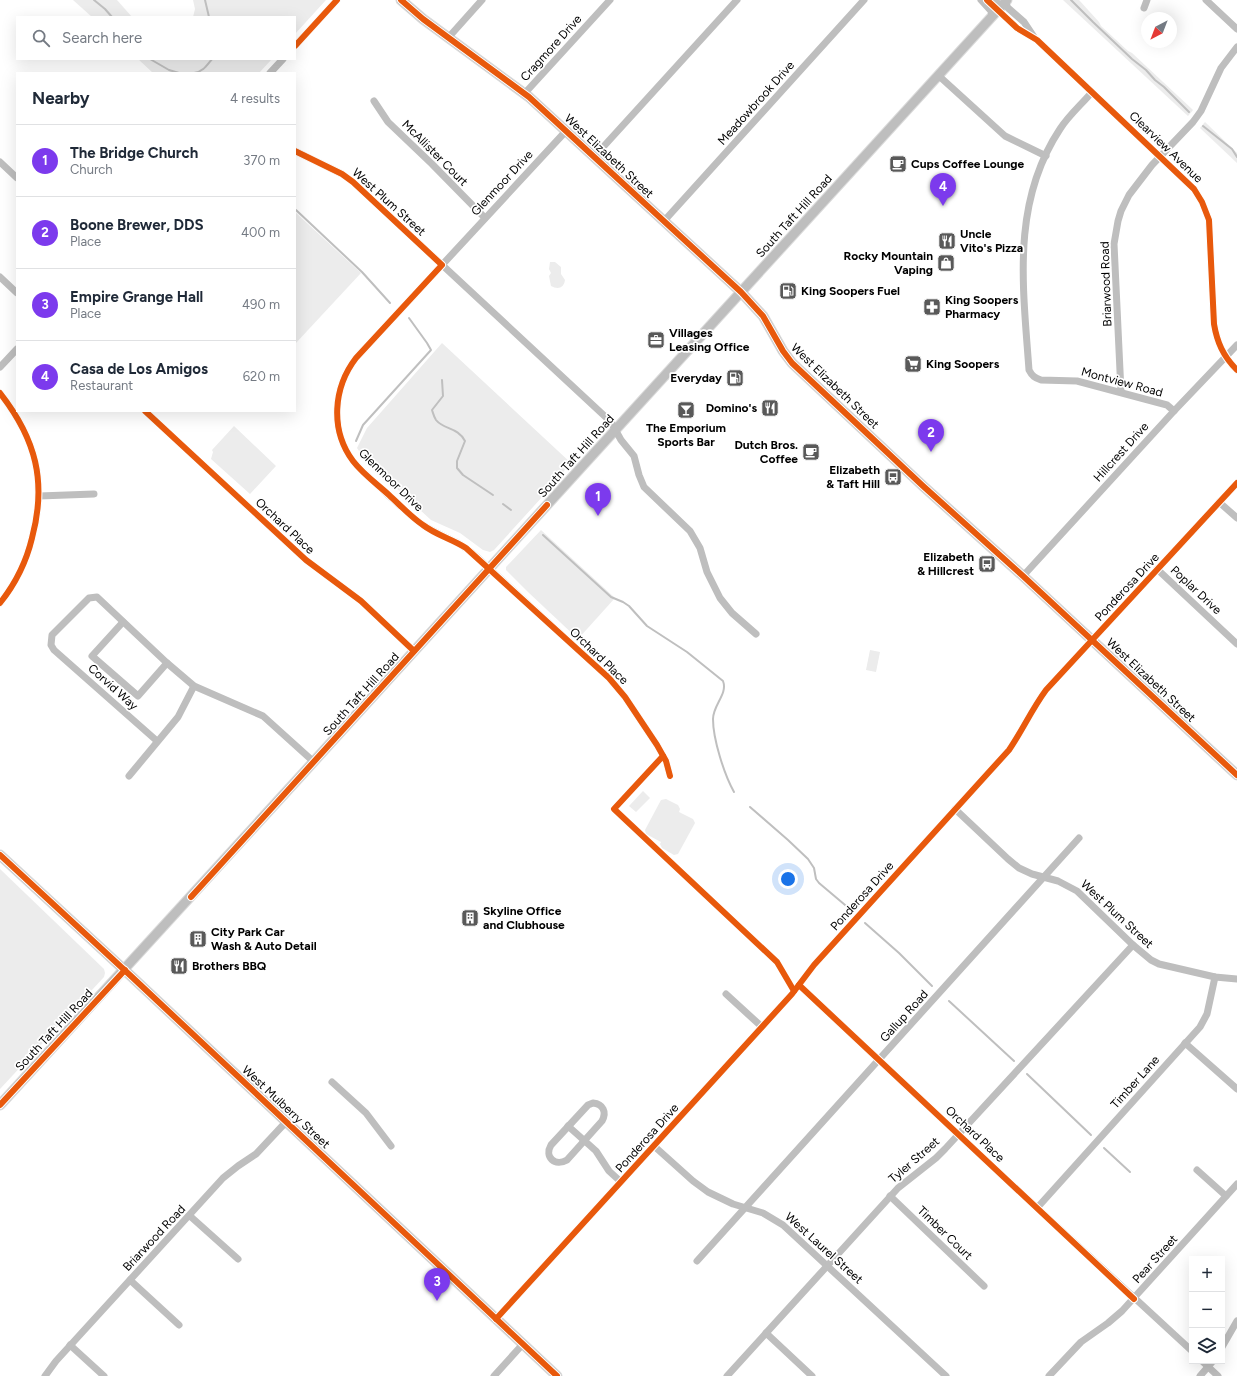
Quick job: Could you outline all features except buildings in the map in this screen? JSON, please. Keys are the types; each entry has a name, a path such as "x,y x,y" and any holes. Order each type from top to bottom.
{"main road":[{"name":"West Elizabeth Street","path":"401,0 448,38 525,93 741,292 763,316 783,351 792,363 1237,775"},
{"name":"South Taft Hill Road","path":"0,1105 939,76 999,6"},
{"name":"West Mulberry Street","path":"0,855 557,1376"}],"street":[{"path":"296,45 337,0"},
{"path":"448,38 482,0"},
{"name":"Cragmore Drive","path":"525,93 610,0"},
{"path":"594,157 736,0"},
{"name":"Meadowbrook Drive","path":"664,221 864,0"},
{"name":"Clearview Avenue","path":"981,0 991,11 999,6 1008,8 1024,22 1037,40 1160,155 1194,189 1202,202 1209,220 1214,324 1216,336 1226,357 1237,370"},
{"path":"1144,8 1147,0"},
{"path":"1206,0 1237,29"},
{"name":"Clearview Avenue","path":"999,6 1017,28 1037,40"},
{"name":"Briarwood Road","path":"1121,392 1116,273 1114,259 1116,231 1121,211 1129,195 1141,178 1160,155 1193,122 1201,111 1221,68 1237,47"},
{"path":"271,72 282,60"},
{"path":"939,76 1006,136 1046,156"},
{"name":"Montview Road","path":"1092,92 1061,128 1046,156 1035,182 1028,210 1022,250 1022,274 1029,370 1031,375 1041,380 1077,380 1167,405 1174,411"},
{"name":"McAllister Court","path":"374,101 388,122 485,218"},
{"name":"Glenmoor Drive","path":"489,568 466,548 423,525 361,469 347,451 342,441 337,414 339,396 347,371 356,358 566,131"},
{"name":"West Plum Street","path":"296,151 342,174 353,182 611,422 621,440 634,456 639,476 644,487 687,528 695,538 711,580 720,598 732,613 756,634"},
{"path":"0,162 16,177"},
{"path":"0,277 16,292"},
{"name":"Hillcrest Drive","path":"1023,576 1174,411 1237,345"},
{"path":"0,367 16,349"},
{"path":"0,393 20,423 31,447 37,468 39,496 38,514 28,553 12,588 0,603"},
{"name":"Orchard Place","path":"146,412 306,560 360,601 414,652"},
{"name":"Ponderosa Drive","path":"496,1319 800,985 814,965 1009,750 1018,737 1034,706 1046,690 1237,483"},
{"path":"39,496 94,494"},
{"path":"1220,502 1237,518"},
{"name":"Orchard Place","path":"489,568 618,687 666,761 670,776"},
{"name":"Poplar Drive","path":"1157,569 1237,644"},
{"name":"Corvid Way","path":"123,622 97,597 89,598 52,635 51,645 54,650 157,741"},
{"path":"167,664 138,696 92,656 123,622 167,664 194,686 263,716 314,762"},
{"path":"129,776 178,717 194,686"},
{"name":"West Plum Street","path":"955,809 1014,864 1025,871 1065,883 1077,891 1133,945 1151,960 1160,964 1215,977"},
{"name":"Gallup Road","path":"697,1261 1045,877 1078,838"},
{"name":"Tyler Street","path":"727,1376 890,1196 936,1158 1133,945"},
{"path":"1215,977 1237,979"},
{"name":"Timber Lane","path":"1037,1208 1200,1026 1207,1014 1215,977"},
{"name":"Orchard Place","path":"800,985 1189,1349"},
{"path":"726,994 762,1027"},
{"path":"1185,1044 1237,1089"},
{"path":"332,1082 366,1113 391,1146"},
{"path":"593,1104 600,1106 604,1112 604,1118 584,1141 564,1162 559,1163 551,1160 548,1155 549,1147 568,1126 588,1105 593,1104"},
{"name":"Briarwood Road","path":"45,1376 70,1345 190,1216 223,1178 263,1147 286,1122"},
{"path":"568,1126 596,1151 609,1171 622,1182"},
{"name":"West Laurel Street","path":"654,1146 704,1190 724,1200 763,1213 777,1220 828,1265 946,1376"},
{"path":"1198,1170 1226,1196"},
{"name":"Pear Street","path":"1049,1376 1081,1342 1108,1323 1134,1299 1237,1184"},
{"name":"Timber Court","path":"890,1196 984,1286"},
{"path":"190,1216 238,1259"},
{"path":"130,1280 179,1325"},
{"path":"1225,1342 1237,1321"},
{"path":"766,1333 812,1376"},
{"path":"494,1376 523,1344"},
{"path":"70,1345 104,1376"},
{"path":"1200,1376 1211,1364 1218,1376"}],"shaded area":[{"path":"73,0 117,0 131,16 91,16"},
{"path":"193,0 326,0 296,33 296,16 193,16 195,9"},
{"path":"1063,0 1079,0 1101,26 1193,110 1188,116"},
{"path":"139,60 271,60 260,72 152,72"},
{"path":"1205,122 1237,153 1237,163 1200,128"},
{"path":"296,213 361,273 296,343"},
{"path":"550,262 555,262 561,267 561,274 565,280 560,288 551,286 549,276 551,273 549,269"},
{"path":"442,343 571,463 565,469 563,474 494,550 490,552 483,550 460,533 431,520 395,487 383,472 372,467 357,448 367,428"},
{"path":"234,426 276,466 250,494 211,459 213,452 212,450"},
{"path":"541,530 615,598 578,639 506,570 506,567"},
{"path":"870,650 880,652 876,672 866,670"},
{"path":"643,791 650,798 636,812 629,806"},
{"path":"666,799 678,805 680,809 679,812 693,819 695,823 678,854 674,855 662,848 660,844 661,842 646,834 645,830 661,800"},
{"path":"0,869 104,969 105,973 104,977 0,1089"}],"waterway":[{"path":"94,0 111,16"},
{"path":"205,0 209,16"},
{"path":"1071,0 1189,112"},
{"path":"152,60 176,72"},
{"path":"197,72 202,70 211,60"},
{"path":"1203,126 1232,149 1237,157"},
{"path":"296,210 362,272 390,303"},
{"path":"356,441 363,425 431,350 409,318"},
{"path":"442,380 443,396 432,410 435,419 443,426 459,433 465,441 457,461 457,468 463,475 493,495"},
{"path":"503,504 511,510"},
{"path":"543,535 611,597 629,606 647,626 687,652 723,681 724,690 715,709 713,727 726,776 734,792"},
{"path":"750,807 808,859 814,868 816,879 819,883 851,910"},
{"path":"865,923 899,953 932,986"},
{"path":"949,1001 1014,1061"},
{"path":"1027,1074 1091,1135"},
{"path":"1104,1148 1130,1172"}],"cycle path":[{"path":"296,45 337,0"},
{"path":"401,0 423,19 529,97 741,292 763,316 783,351 792,363 923,486 1023,576 1237,775"},
{"path":"987,0 1017,28 1037,40 1194,189 1202,202 1209,220 1215,331 1224,354 1237,370"},
{"path":"296,151 342,174 353,182 442,265 356,358 348,370 339,396 337,409 341,436 353,461 370,479 419,522 466,548 609,678 625,697 657,745 666,761 670,776"},
{"path":"0,393 12,410 30,444 38,480 36,518 27,556 16,580 0,603"},
{"path":"146,412 306,560 361,601 414,651"},
{"path":"496,1319 792,994 814,965 1009,750 1046,690 1237,483"},
{"path":"191,897 547,505"},
{"path":"663,756 614,809 777,962 794,991"},
{"path":"0,855 557,1376"},
{"path":"0,1105 125,970"},
{"path":"799,985 1134,1299"}],"place":[{"name":"Cups Coffee Lounge","path":"898,164"},
{"name":"Casa de Los Amigos","path":"943,206"},
{"name":"Uncle Vito's Pizza","path":"947,241"},
{"name":"Rocky Mountain Vaping","path":"946,263"},
{"name":"King Soopers Fuel","path":"788,291"},
{"name":"King Soopers Pharmacy","path":"932,307"},
{"name":"Villages Leasing Office","path":"656,340"},
{"name":"King Soopers","path":"913,364"},
{"name":"Everyday","path":"735,378"},
{"name":"Domino's","path":"770,408"},
{"name":"The Emporium Sports Bar","path":"686,410"},
{"name":"Dutch Bros. Coffee","path":"811,452"},
{"name":"Boone Brewer, DDS","path":"931,452"},
{"name":"Elizabeth & Taft Hill","path":"893,477"},
{"name":"The Bridge Church","path":"598,516"},
{"name":"Elizabeth & Hillcrest","path":"987,564"},
{"name":"Skyline Office and Clubhouse","path":"470,918"},
{"name":"City Park Car Wash & Auto Detail","path":"198,939"},
{"name":"Brothers BBQ","path":"179,966"},
{"name":"Empire Grange Hall","path":"437,1301"}]}
